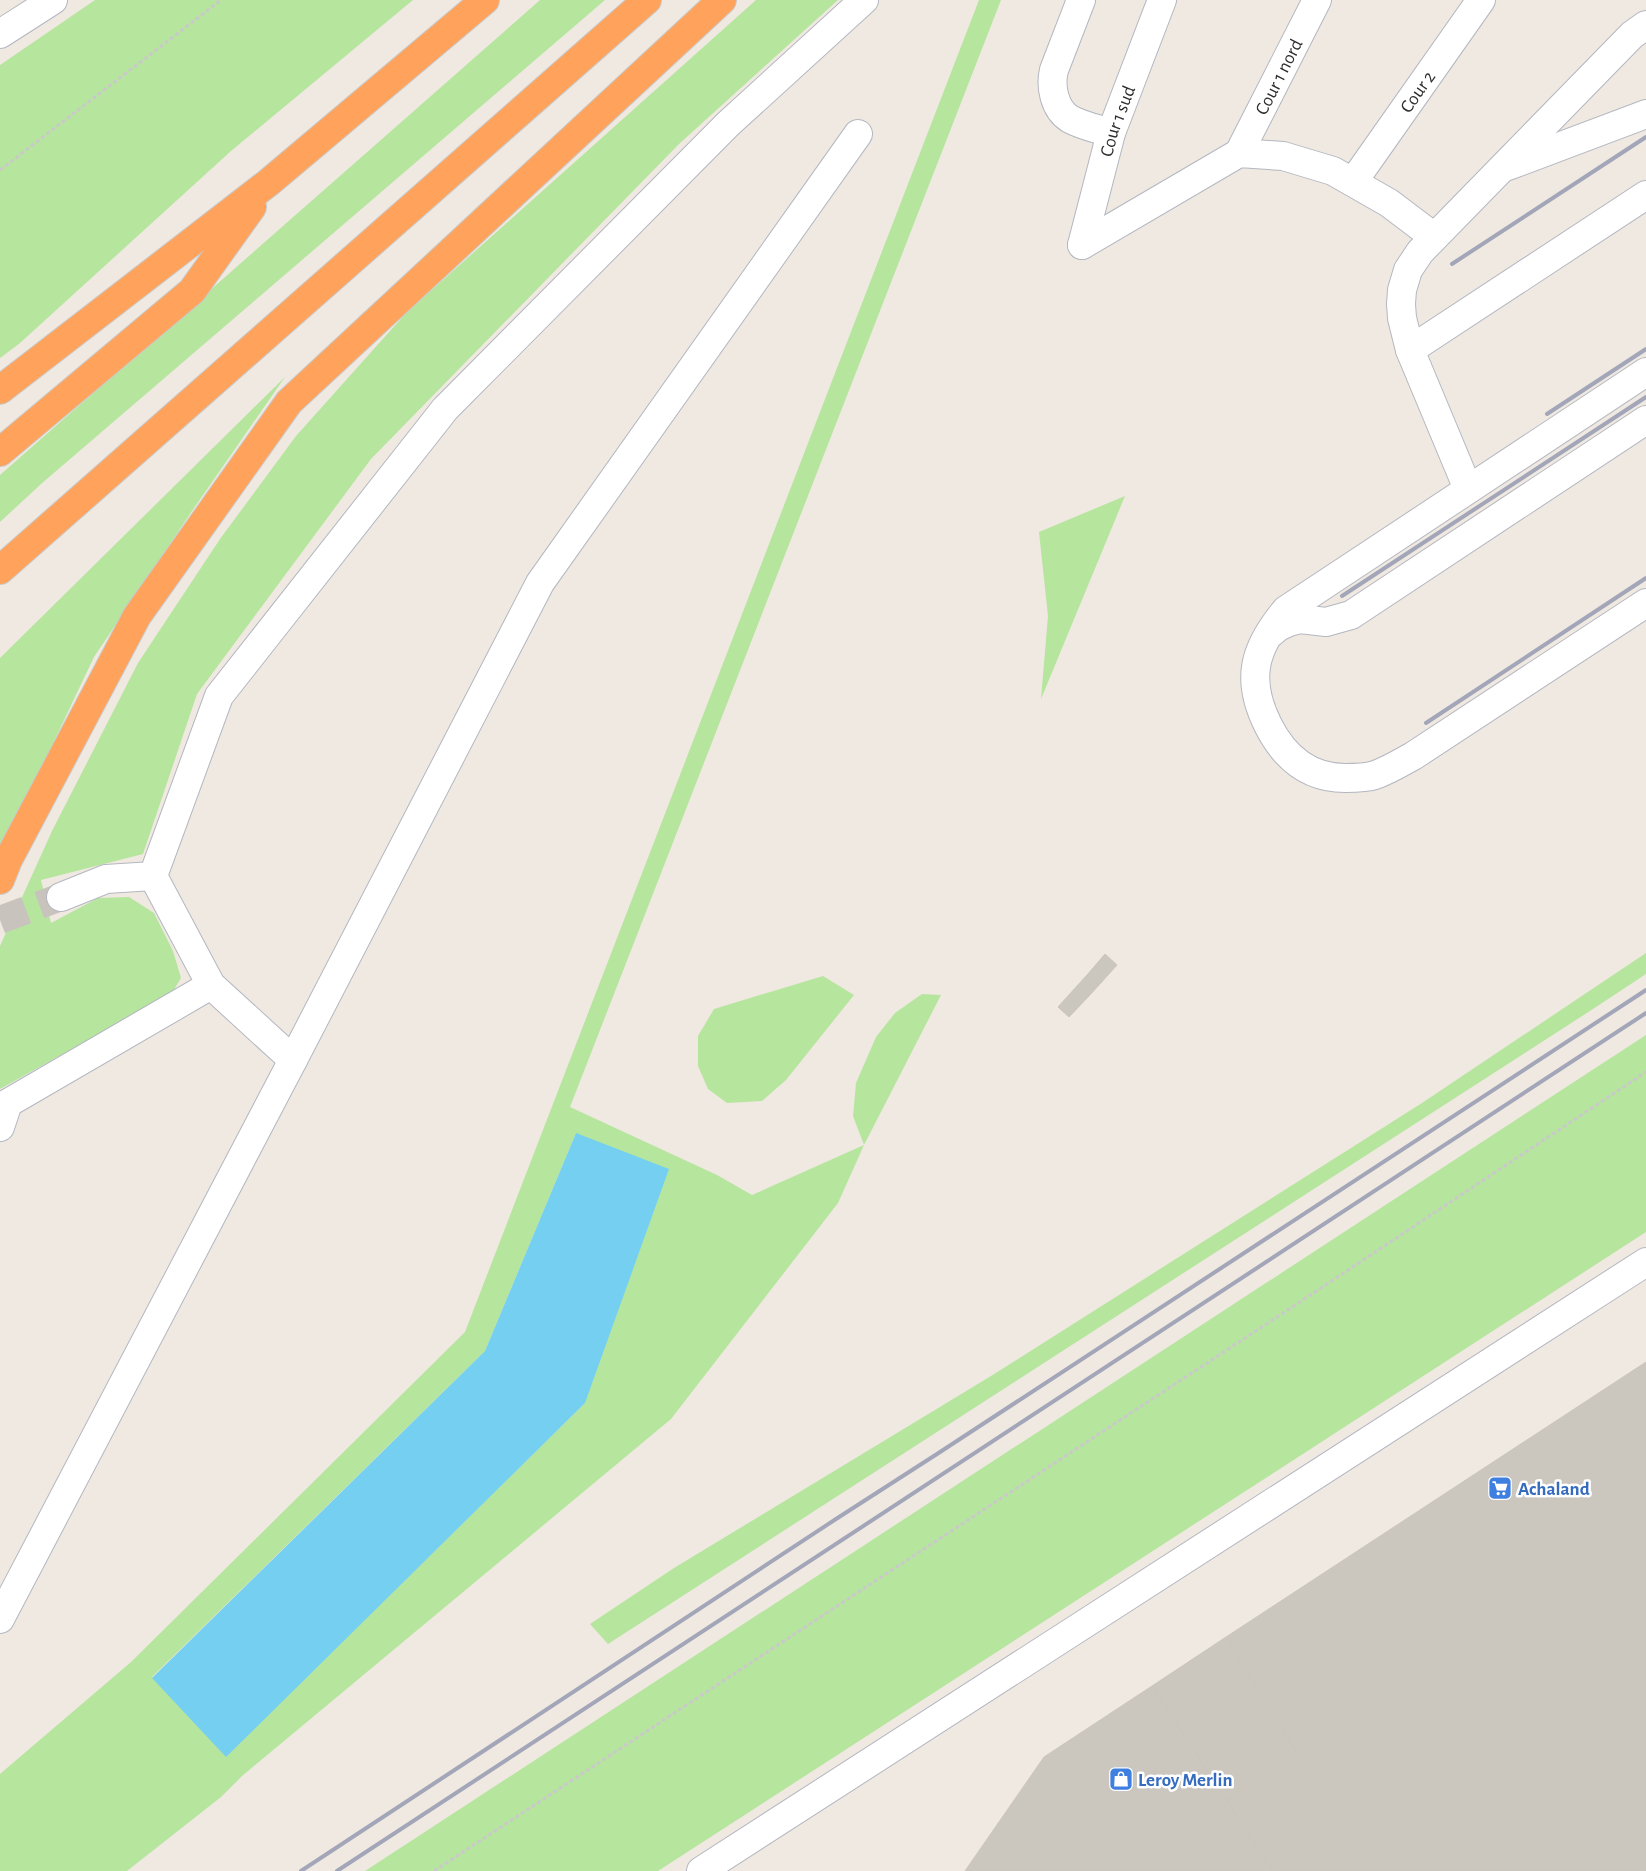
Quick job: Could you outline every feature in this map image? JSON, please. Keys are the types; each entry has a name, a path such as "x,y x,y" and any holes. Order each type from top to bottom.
{"highway":[{"path":"0,390 268,183 485,0"},
{"path":"0,570 646,0"},
{"path":"0,880 8,860 137,616 289,402 722,0"},
{"path":"0,452 192,291 268,183"}],"street":[{"path":"0,34 53,0"},
{"path":"293,1060 211,985 154,876 219,696 444,409 728,124 864,0"},
{"path":"1081,0 1054,70 1052,89 1060,109 1069,118 1111,133"},
{"name":"Cour 1 sud","path":"1162,0 1111,133 1082,245 1239,153"},
{"name":"Cour 1 nord","path":"1239,153 1317,0"},
{"name":"Cour 2","path":"1353,182 1481,0"},
{"path":"1468,489 1410,350 1402,318 1402,290 1408,270 1420,252 1499,170 1632,35 1646,25"},
{"path":"1499,170 1646,114"},
{"path":"0,1618 293,1060 540,583 858,134"},
{"path":"1239,153 1283,156 1333,172 1389,203 1434,237"},
{"path":"1410,350 1646,195"},
{"path":"1646,372 1286,610 1270,629 1260,648 1256,668 1255,689 1261,711 1278,742 1288,756 1302,767 1317,774 1337,778 1373,775 1413,756 1646,603"},
{"path":"1260,648 1270,634 1278,627 1289,622 1300,619 1326,622 1351,615 1646,420"},
{"path":"61,897 106,879 154,876"},
{"path":"0,1127 8,1104 211,985"},
{"path":"701,1871 1646,1262"}],"path":[{"path":"0,170 221,0"},
{"path":"434,1871 1646,1072"}],"green space":[{"path":"95,0 413,0 231,151 20,343 0,358 0,65"},
{"path":"540,0 605,0 41,484 0,522 0,475"},
{"path":"756,0 838,0 679,144 371,459 197,694 143,854 41,880 51,923 98,898 129,897 154,913 173,951 181,978 172,993 0,1089 0,946 52,831 138,663 220,539 296,436 407,312"},
{"path":"979,0 1001,0 570,1107 717,1175 752,1195 864,1145 838,1203 671,1419 242,1776 221,1797 127,1871 0,1871 0,1774 131,1662 465,1332","holes":["576,1133 585,1403 226,1756 152,1677 485,1351"]},
{"path":"285,377 94,657 0,855 0,658"},
{"path":"1125,496 1041,699 1048,616 1039,532"},
{"path":"1646,953 1646,974 608,1644 590,1624 674,1568 991,1376 1422,1103"},
{"path":"823,976 854,995 786,1080 762,1101 727,1103 708,1089 698,1066 698,1036 714,1009"},
{"path":"922,994 941,995 864,1145 853,1116 856,1083 876,1037 895,1013"},
{"path":"1646,1035 1646,1232 658,1871 365,1871"}],"water":[{"path":"576,1133 669,1169 585,1403 226,1757 152,1678 485,1351"}],"building":[{"path":"1105,954 1117,965 1099,985 1087,975"},
{"path":"1087,975 1099,985 1089,996 1077,986"},
{"path":"1077,986 1089,996 1069,1017 1058,1007"},
{"path":"1646,1362 1646,1871 1273,1871 1227,1801 1296,1751 1226,1637"},
{"path":"1226,1637 1296,1751 1227,1801 1152,1686"},
{"name":"Leroy Merlin","path":"1152,1686 1273,1871 965,1871 1044,1757"}],"tunnel":[{"path":"0,920 61,897"}],"railway":[{"path":"1452,264 1646,137"},
{"path":"1547,414 1646,349"},
{"path":"1342,596 1646,397"},
{"path":"1426,723 1646,578"},
{"path":"301,1871 1646,990"},
{"path":"337,1871 1646,1013"}],"place":[{"name":"Achaland","path":"1500,1488"},
{"name":"Leroy Merlin","path":"1121,1779"}]}
